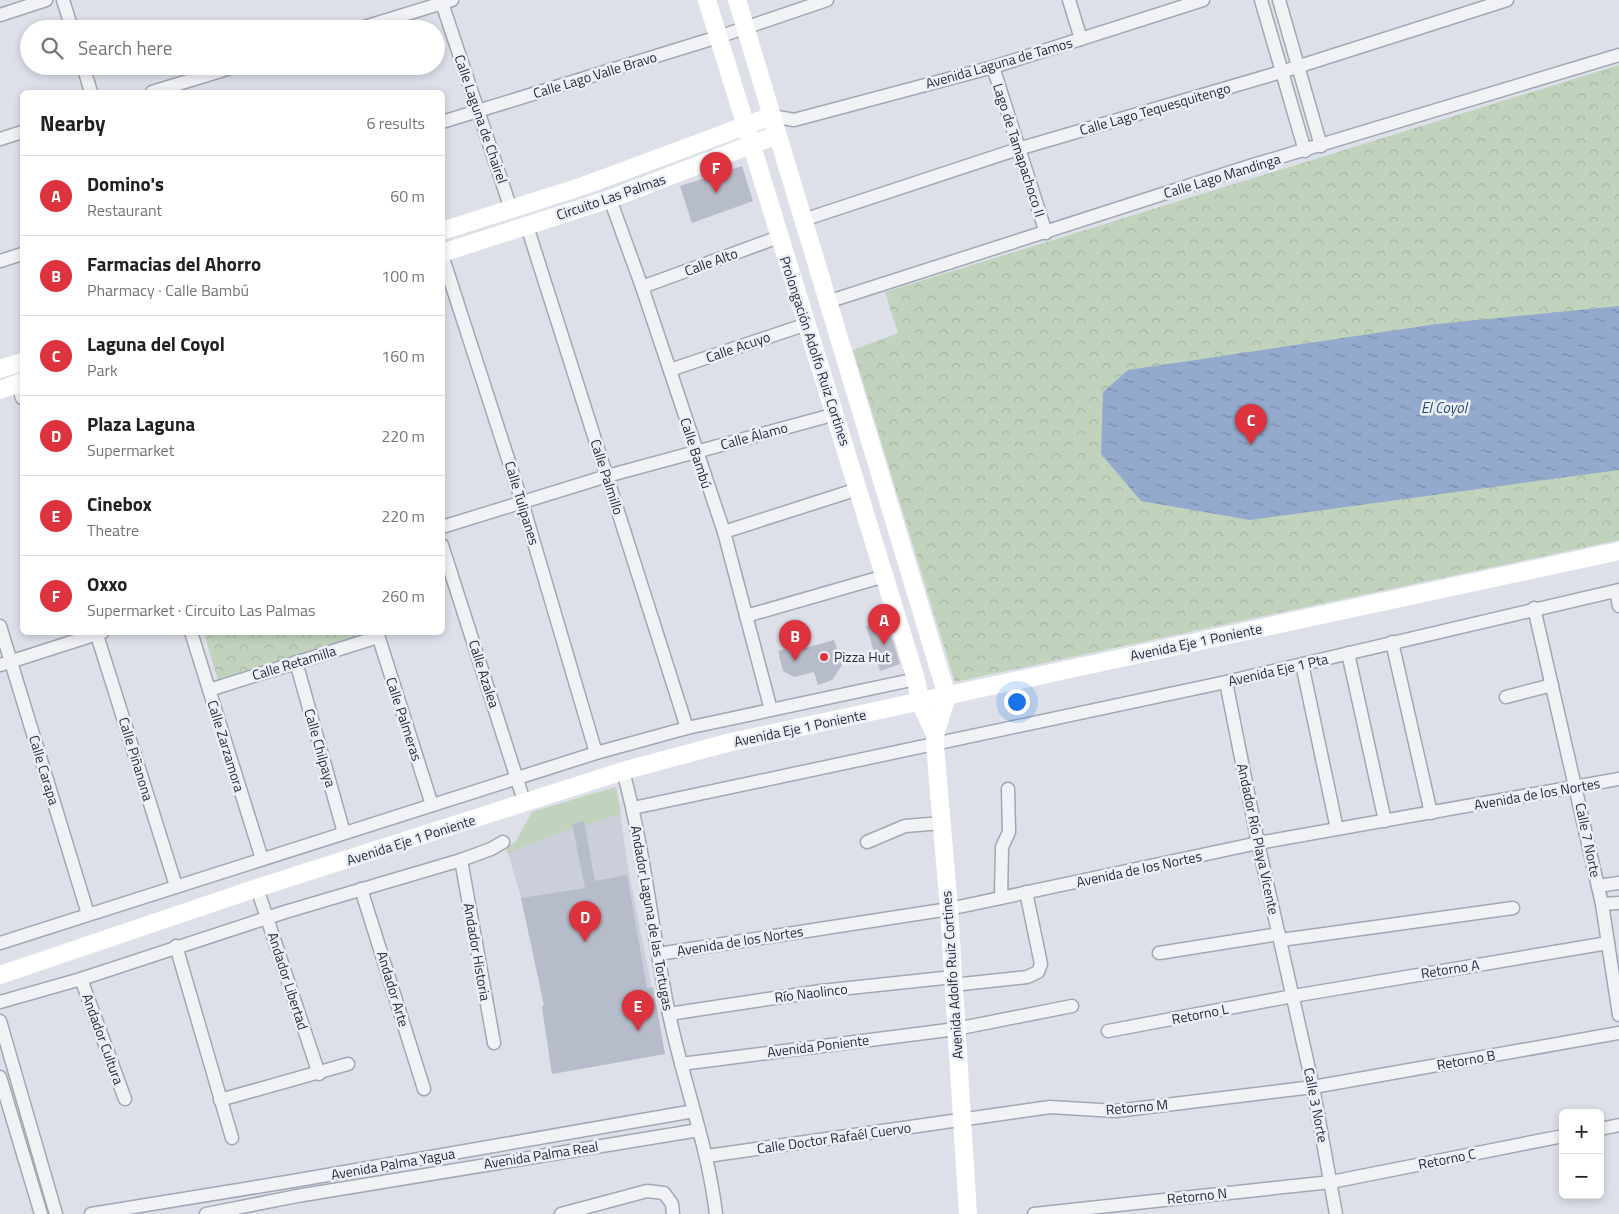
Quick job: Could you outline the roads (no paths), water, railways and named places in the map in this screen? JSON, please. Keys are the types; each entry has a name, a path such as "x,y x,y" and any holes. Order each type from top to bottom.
{"street":[{"path":"0,15 46,0"},
{"path":"63,0 69,20"},
{"name":"Prolongación Adolfo Ruiz Cortines","path":"707,0 779,237 842,433 916,679 920,702"},
{"name":"Prolongación Adolfo Ruiz Cortines","path":"737,0 947,696"},
{"name":"Calle Lago Valle Bravo","path":"445,121 718,37 827,0"},
{"path":"1069,0 1081,39"},
{"name":"Avenida Laguna de Tamos","path":"772,116 794,120 993,67 1081,39 1169,5 1204,0"},
{"path":"1260,0 1305,150"},
{"path":"1279,0 1321,146"},
{"name":"Calle Lago Tequesquitengo","path":"803,220 1018,149 1281,72 1507,0"},
{"path":"386,20 445,1"},
{"name":"Calle Laguna de Chairel","path":"445,1 478,112 511,209"},
{"name":"Calle Lago Mandinga","path":"827,302 1250,166 1619,55"},
{"name":"Lago de Tamapachoco II","path":"993,67 1046,233"},
{"path":"86,75 90,90"},
{"path":"159,90 208,75"},
{"name":"Circuito Las Palmas","path":"445,230 583,186 772,116"},
{"name":"Avenida Laguna de Tamos","path":"777,135 794,120"},
{"path":"0,139 20,133"},
{"name":"Circuito Las Palmas","path":"445,253 610,199 777,135"},
{"name":"Calle Bambú","path":"610,199 642,287 695,451 724,532 771,710"},
{"name":"Calle Palmillo","path":"527,226 687,728"},
{"name":"Calle Alto","path":"642,287 779,237"},
{"path":"0,261 20,255"},
{"name":"Calle Tulipanes","path":"445,263 522,502 596,753"},
{"name":"Calle Acuyo","path":"670,370 807,324"},
{"path":"0,369 20,363"},
{"path":"0,390 20,388"},
{"name":"Calle Álamo","path":"445,526 607,476 836,414"},
{"path":"842,433 865,426"},
{"path":"724,532 858,489"},
{"name":"Avenida Eje 1 Poniente","path":"0,975 258,888 526,804 623,771 731,742 1619,551"},
{"name":"Calle Azalea","path":"445,554 526,804"},
{"path":"746,616 883,570 905,555"},
{"path":"1617,590 1619,606"},
{"name":"Avenida Eje 1 Pta","path":"633,808 935,740 1226,682 1617,590"},
{"name":"Calle 7 Norte","path":"1534,608 1602,904 1619,1015"},
{"name":"Calle Carapa","path":"0,626 6,663 88,914"},
{"path":"6,663 92,635"},
{"name":"Calle Piñanona","path":"99,635 176,886"},
{"name":"Calle Zarzamora","path":"192,635 262,859"},
{"name":"Calle Retamilla","path":"209,690 377,635"},
{"name":"Calle Palmeras","path":"377,635 432,805"},
{"path":"1392,642 1431,813"},
{"path":"1348,653 1385,821"},
{"name":"Calle Chilpaya","path":"296,662 344,833"},
{"path":"1302,664 1337,829"},
{"name":"Avenida Eje 1 Poniente","path":"1,938 88,914 517,780 596,753 687,728 916,679"},
{"name":"Andador Río Playa Vicente","path":"1226,682 1258,843 1293,996"},
{"path":"1506,697 1552,685"},
{"name":"Avenida Adolfo Ruiz Cortines","path":"935,740 947,696"},
{"name":"Avenida Adolfo Ruiz Cortines","path":"920,702 935,740 968,1214"},
{"name":"Andador Laguna de las Tortugas","path":"623,771 633,808 669,1014 680,1064 707,1156 716,1214"},
{"name":"Avenida de los Nortes","path":"658,954 948,909 1258,843 1619,779"},
{"path":"1001,898 1002,847 1008,832 1008,789"},
{"path":"867,842 905,826 942,823"},
{"path":"0,1002 81,979 176,946 461,860 492,849 502,842"},
{"name":"Andador Historia","path":"461,860 494,1043"},
{"path":"1598,886 1619,883"},
{"name":"Andador Libertad","path":"258,888 319,1074"},
{"name":"Andador Arte","path":"361,889 424,1089"},
{"name":"Río Naolinco","path":"669,1014 820,991 1027,977 1038,972 1041,964 1026,892"},
{"path":"1602,904 1619,903"},
{"path":"1158,953 1513,908"},
{"name":"Retorno A","path":"1293,996 1608,943"},
{"path":"176,946 232,1138"},
{"name":"Andador Cultura","path":"81,979 125,1099"},
{"name":"Retorno L","path":"1108,1032 1293,996"},
{"name":"Calle 3 Norte","path":"1293,996 1313,1087 1336,1214"},
{"path":"956,1029 1072,1006"},
{"path":"0,1020 56,1214"},
{"name":"Avenida Poniente","path":"680,1064 956,1029"},
{"name":"Retorno B","path":"1313,1087 1619,1033"},
{"path":"220,1100 319,1074 348,1064"},
{"path":"0,1077 41,1214"},
{"name":"Retorno M","path":"961,1120 1050,1107 1116,1111 1313,1087"},
{"name":"Avenida Palma Yagua","path":"91,1214 694,1111"},
{"name":"Calle Doctor Rafaél Cuervo","path":"707,1156 961,1120"},
{"path":"1604,1127 1619,1125"},
{"name":"Avenida Palma Real","path":"206,1214 297,1196 699,1130"},
{"name":"Retorno C","path":"1331,1182 1559,1137"},
{"path":"499,1145 502,1162"},
{"path":"293,1181 297,1196"},
{"name":"Retorno N","path":"1034,1214 1331,1182"},
{"path":"561,1214 647,1191 664,1193 672,1204 673,1214"}],"water":[{"name":"El Coyol","path":"1619,306 1619,470 1250,520 1141,501 1101,454 1103,392 1128,370 1437,324"}],"place":[{"name":"Oxxo","path":"716,193"},
{"name":"Laguna del Coyol","path":"1251,445"},
{"name":"Domino's","path":"884,645"},
{"name":"Pizza Hut","path":"824,657"},
{"name":"Farmacias del Ahorro","path":"795,661"},
{"name":"Plaza Laguna","path":"585,942"},
{"name":"Cinebox","path":"638,1031"}]}
